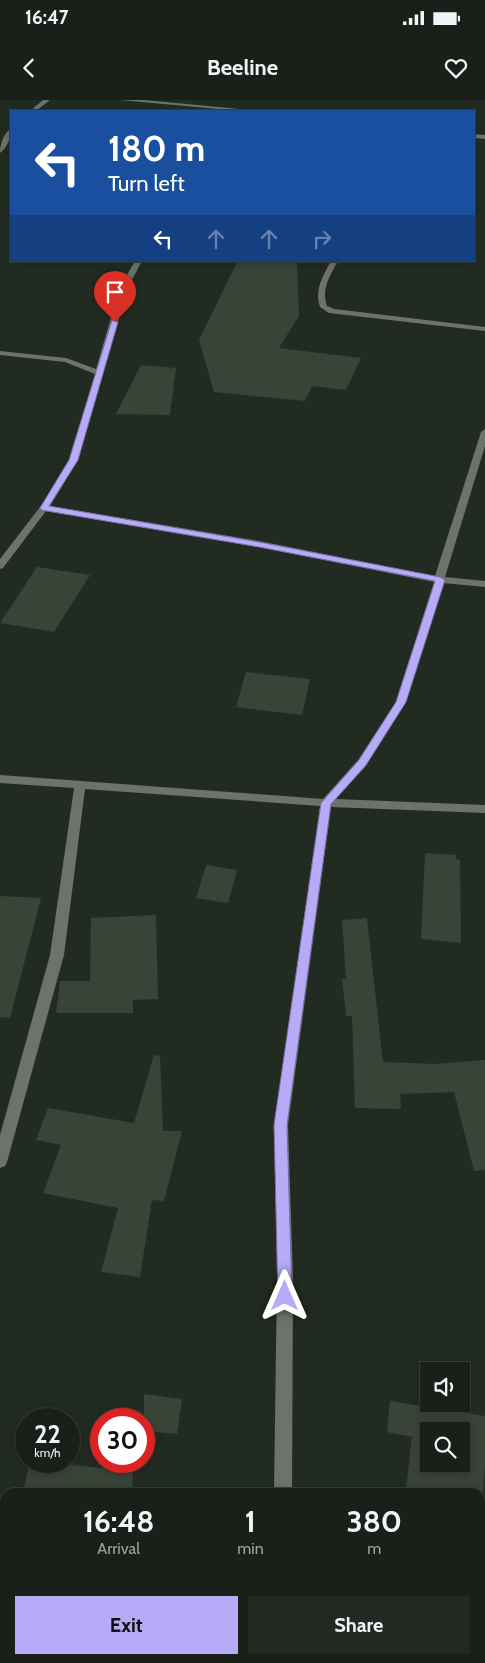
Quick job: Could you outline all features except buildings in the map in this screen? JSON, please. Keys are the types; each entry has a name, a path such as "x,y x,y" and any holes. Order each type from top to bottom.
{"street":[{"path":"34,110 47,100"},
{"path":"123,100 221,110 224,100"},
{"path":"0,151 10,132"},
{"path":"0,566 44,508 74,460 124,287 138,262"},
{"path":"334,262 323,280 322,302 324,307 332,311 485,329"},
{"path":"0,353 66,360 100,373"},
{"path":"282,1488 285,1277 281,1125 326,803 362,763 401,702 485,432"},
{"path":"44,508 259,544 440,580 485,584"},
{"path":"0,780 326,803 485,809"},
{"path":"0,1162 57,955 80,785"}],"route":[{"path":"115,322 74,460 44,508 259,544 440,580 401,702 362,763 326,803 281,1125 285,1296"}]}
